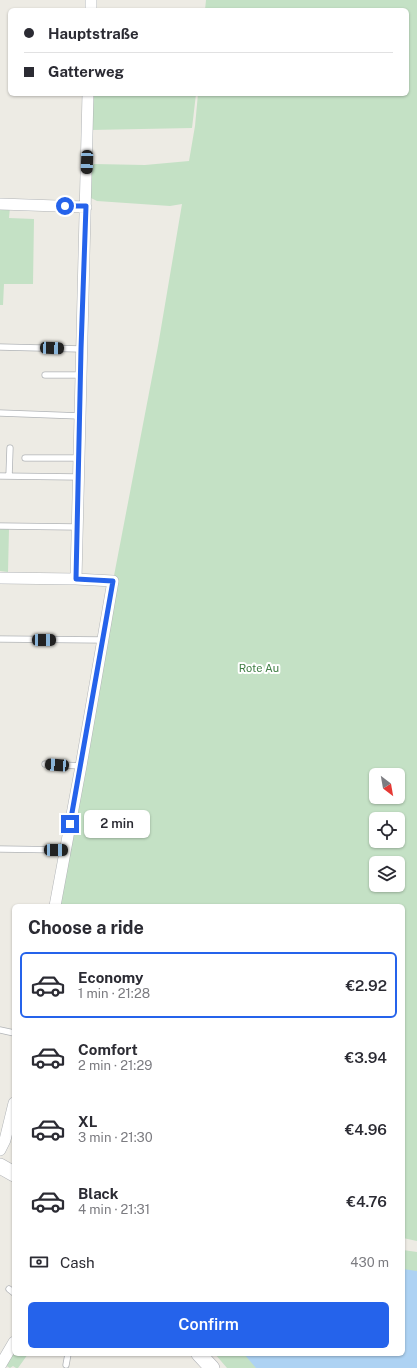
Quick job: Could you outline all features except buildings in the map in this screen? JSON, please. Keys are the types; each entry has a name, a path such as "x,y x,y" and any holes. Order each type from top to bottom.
{"main road":[{"path":"0,1166 12,1173"},
{"path":"201,1356 212,1368"}],"street":[{"path":"76,579 88,96"},
{"path":"0,204 86,206"},
{"path":"0,578 113,581 55,904"},
{"path":"2,1142 12,1110"},
{"path":"0,1366 12,1345"}],"lane":[{"path":"0,346 81,349"},
{"path":"45,375 80,376"},
{"path":"0,413 80,416"},
{"path":"9,476 10,448"},
{"path":"25,458 79,458"},
{"path":"0,476 78,477"},
{"path":"0,526 77,527"},
{"path":"0,639 103,640"},
{"path":"45,764 81,766"},
{"path":"0,849 66,850"},
{"path":"0,1030 12,1033"},
{"path":"8,1289 12,1292"},
{"path":"66,1365 68,1356"}],"green space":[{"name":"Rote Au","path":"206,0 417,0 417,1241 405,1238 405,904 59,904 113,581 158,346 182,204 170,206 97,201 91,198 91,168 94,164 145,165 189,161 195,126 198,96 409,96 409,8 205,8"},
{"path":"91,96 196,96 192,128 91,130"},
{"path":"0,207 10,207 9,218 34,219 33,284 4,284 3,305 0,305"},
{"path":"0,529 9,529 8,572 0,571"},
{"path":"405,1250 417,1252 417,1368 227,1368 217,1356 405,1356"},
{"path":"12,1353 12,1356 27,1356 18,1368 13,1366 10,1368 5,1365"}],"water":[{"path":"405,1269 417,1271 417,1368 256,1368 246,1356 405,1356"}],"route":[{"path":"65,206 86,206 76,579 113,581 70,824"}]}
